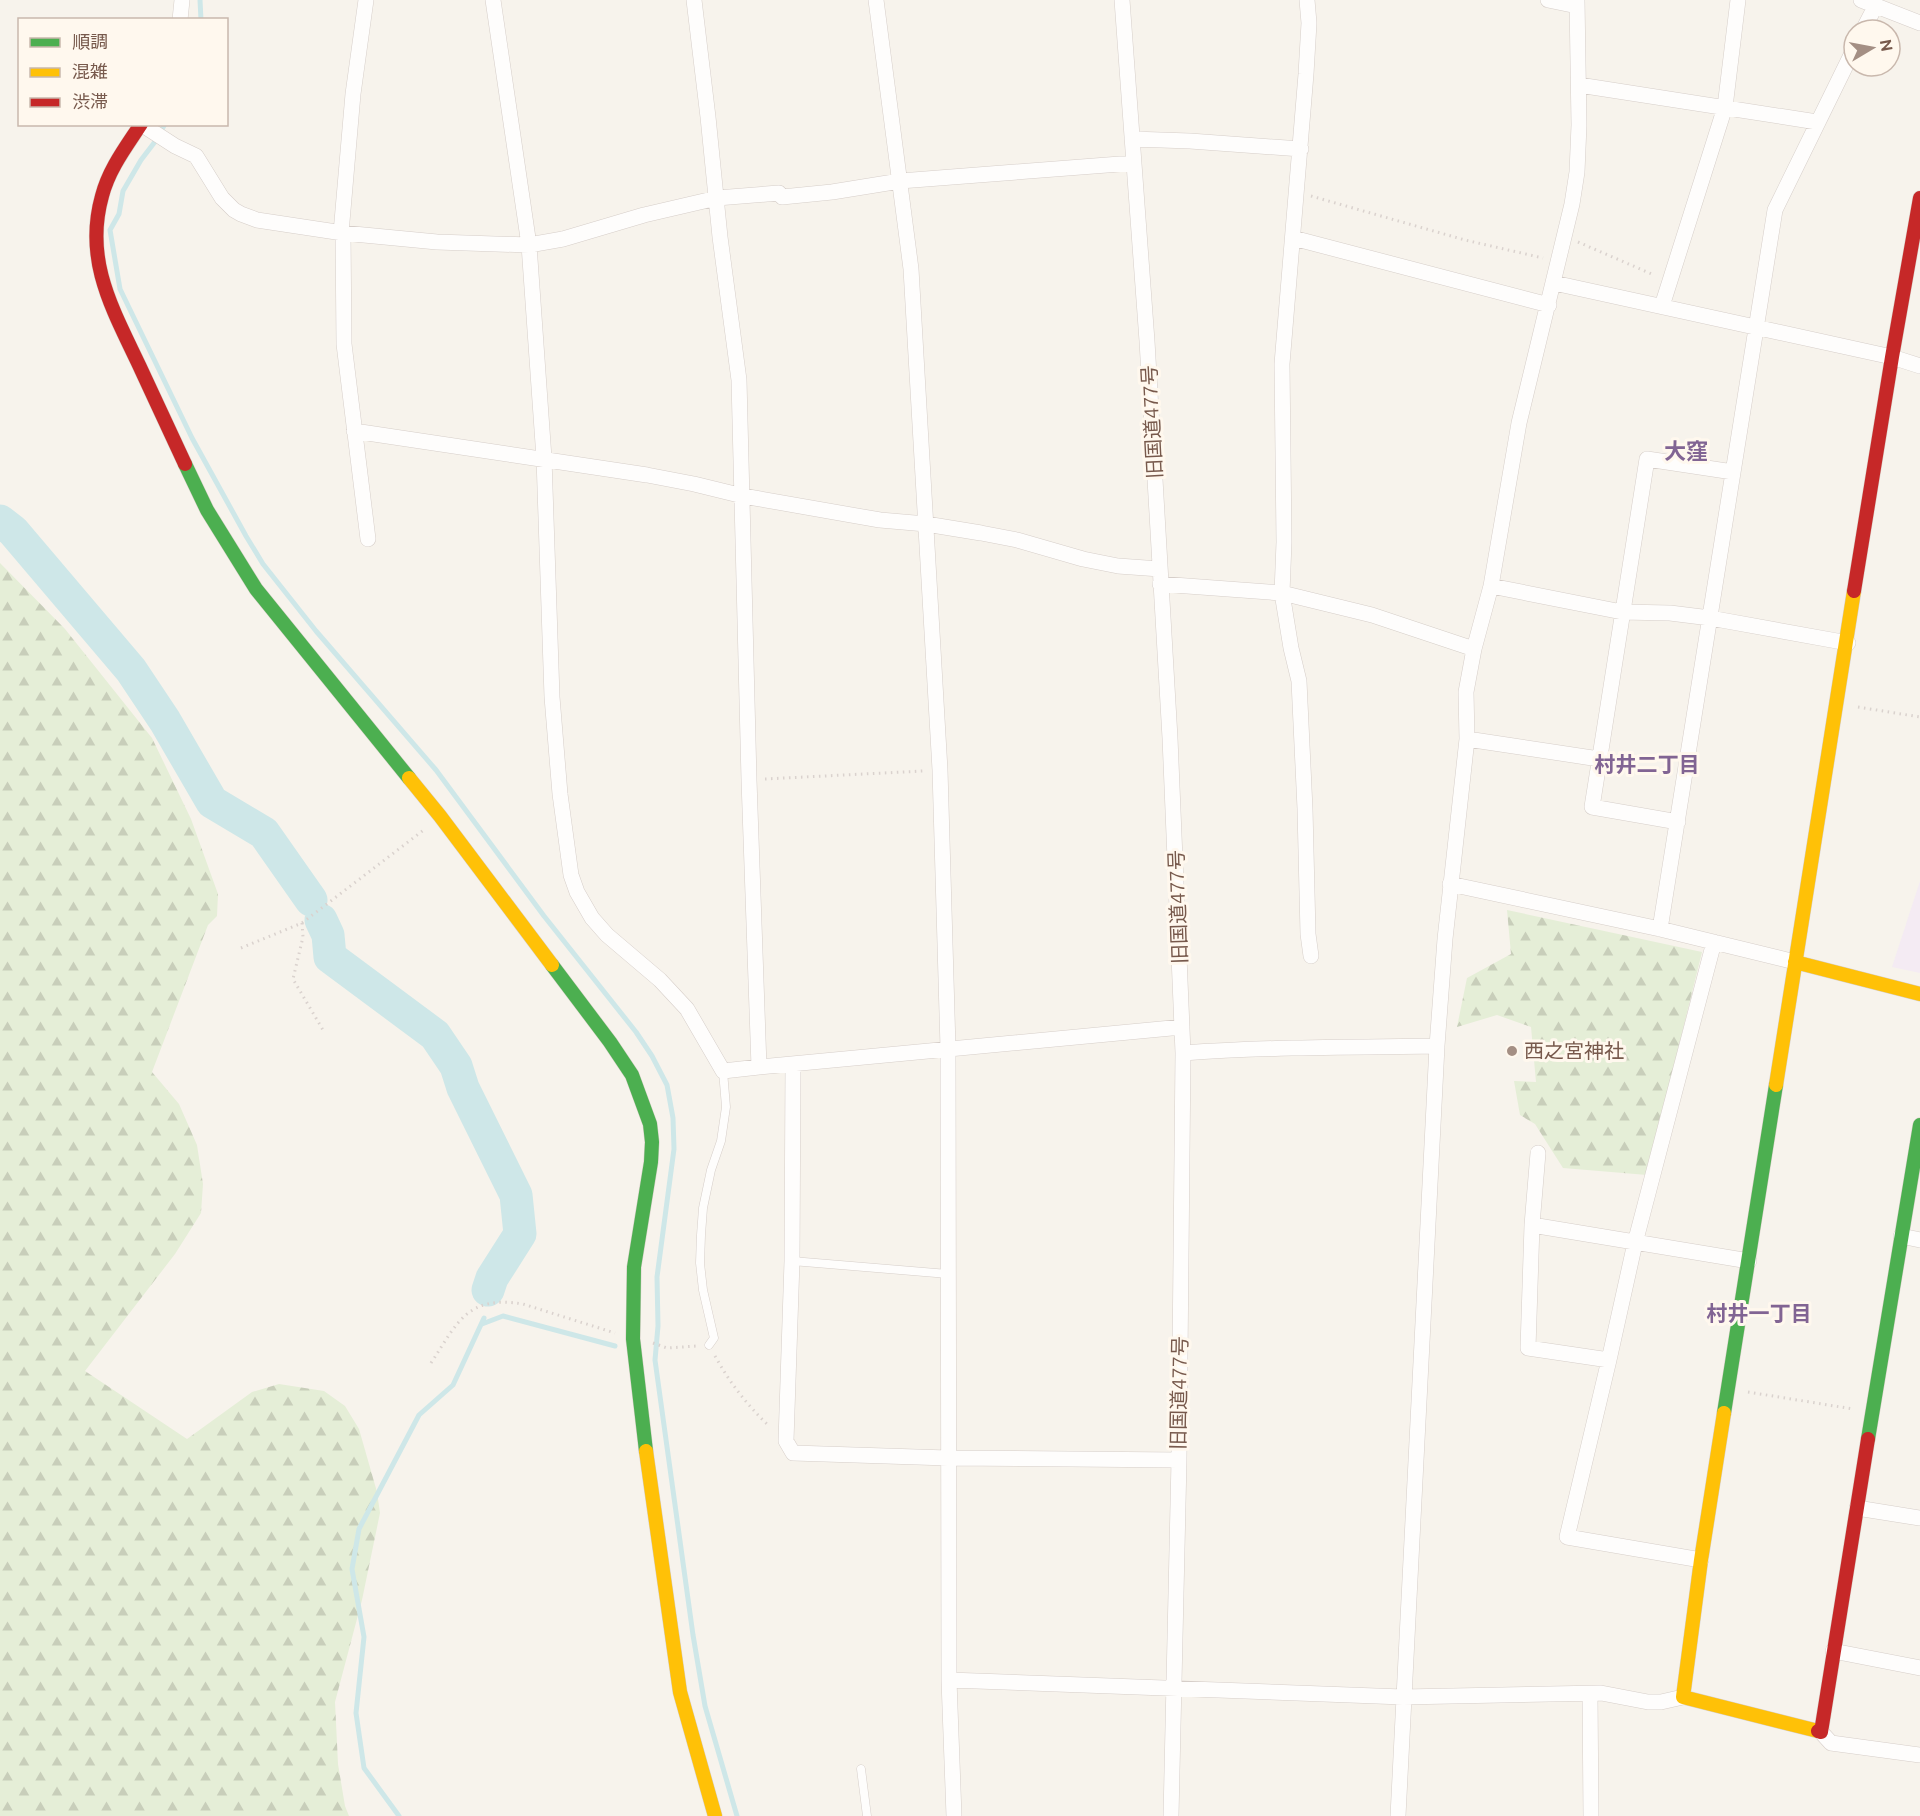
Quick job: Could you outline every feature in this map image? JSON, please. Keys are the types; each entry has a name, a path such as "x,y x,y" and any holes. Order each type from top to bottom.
{"street":[{"path":"180,18 182,0"},
{"path":"366,0 353,94 342,233 344,344 368,539"},
{"path":"493,0 530,245 544,458 552,697 560,794 571,875 577,892 592,918 607,935 660,980 687,1010 723,1071 1182,1026"},
{"path":"694,0 739,380 759,1067"},
{"path":"876,0 910,269 940,770 948,1048 949,1680 954,1816"},
{"name":"旧国道477号","path":"1122,0 1147,341 1171,749 1183,1053 1179,1460 1171,1816"},
{"path":"1307,0 1309,23 1301,148 1282,364 1284,542 1282,593 1299,681 1308,934 1311,957"},
{"path":"1398,1816 1437,1046 1450,884 1467,739 1466,692 1474,649 1491,586 1519,423 1565,237 1577,172 1579,85 1577,3 1548,0"},
{"path":"1662,306 1725,107 1738,0"},
{"path":"1865,18 1868,3 1920,23"},
{"path":"1660,929 1775,210 1842,73"},
{"path":"1579,85 1817,122"},
{"path":"715,1816 680,1692 639,1400 640,1340 634,1267 651,1152 651,1133 646,1110 632,1076 620,1056 440,816 256,590 229,548 207,510 109,302 96,256 98,212 109,176 143,126 196,156 222,198 241,214 257,220 342,233 436,242 530,245 564,239 644,215 717,198 779,193 782,197 900,181 1133,163"},
{"path":"1132,139 1301,148"},
{"path":"1683,1698 1701,1560 1795,962 1848,643 1892,357 1920,198"},
{"path":"1293,238 1549,305"},
{"path":"1554,283 1892,357 1920,366"},
{"path":"354,431 647,474 743,496 880,520 926,524 1017,540 1083,559 1160,576 1282,593 1372,615 1474,649"},
{"path":"1678,822 1593,807 1622,612 1647,459 1733,472"},
{"path":"1491,586 1622,612 1670,613 1710,618 1848,643"},
{"path":"1467,739 1599,759"},
{"path":"1450,884 1660,929 1920,994"},
{"path":"1701,1560 1567,1538 1635,1243 1714,942"},
{"path":"1183,1053 1437,1046"},
{"path":"794,1064 792,1261 786,1441 793,1453 948,1458 1179,1460"},
{"path":"1821,1732 1920,1125"},
{"path":"1538,1153 1532,1225 1528,1348 1609,1360"},
{"path":"1532,1225 1749,1261"},
{"path":"1901,1236 1920,1240"},
{"path":"1857,1508 1920,1518"},
{"path":"1833,1651 1920,1668"},
{"path":"949,1680 1403,1697 1613,1694 1648,1702 1683,1698 1821,1732 1831,1743 1920,1755"},
{"path":"1590,1694 1591,1816"}],"lane":[{"path":"709,1345 714,1338 703,1290 700,1263 701,1235 703,1208 711,1170 721,1141 726,1107 723,1071"},
{"path":"792,1261 948,1274"},
{"path":"861,1769 867,1816"}],"path":[{"path":"1297,192 1465,240 1559,262"},
{"path":"1565,237 1670,282"},
{"path":"1858,707 1920,717"},
{"path":"749,780 940,770"},
{"path":"241,948 302,923 440,816"},
{"path":"302,923 303,937 293,979 323,1030"},
{"path":"431,1363 463,1316 474,1308 490,1303 523,1304 667,1348 709,1345 729,1381 750,1408 786,1441"},
{"path":"1748,1392 1873,1412"}],"shaded area":[{"path":"1920,881 1920,973 1892,967"}],"green space":[{"path":"0,563 65,629 152,738 191,819 218,894 217,916 208,925 152,1072 179,1104 197,1145 203,1184 201,1213 175,1254 85,1371 187,1439 252,1392 279,1384 324,1391 345,1406 359,1429 377,1492 380,1513 362,1600 335,1702 338,1764 345,1806 349,1816 0,1816"},
{"path":"1507,910 1702,952 1647,1175 1563,1168 1535,1124 1520,1115 1514,1081 1536,1082 1531,1027 1497,1015 1457,1027 1467,978 1511,954"}],"waterway":[{"path":"200,0 201,18"},
{"path":"164,126 123,191 119,214 110,230 120,289 192,438 263,564 316,631 436,770 544,916 636,1032 667,1085 673,1118 674,1149 657,1277 658,1326 655,1360 705,1706 737,1816"},
{"path":"0,521 13,531 131,670 165,721 212,802 264,833 311,900"},
{"path":"321,920 328,935 330,957 435,1035 456,1066 463,1088 516,1195 520,1234 492,1278 488,1290"},
{"path":"482,1324 503,1316 615,1346"},
{"path":"399,1816 364,1768 356,1713 364,1637 352,1569 359,1529 419,1415 453,1385 484,1318"}],"traffic: fast":[{"path":"185,464 207,510 256,589 409,778"},
{"path":"552,965 632,1075 650,1124 651,1162 634,1267 633,1339 646,1451"},
{"path":"1724,1413 1776,1085"},
{"path":"1868,1439 1920,1125"}],"traffic: slow":[{"path":"1776,1085 1854,591"},
{"path":"409,778 552,965"},
{"path":"1795,962 1920,994"},
{"path":"1724,1413 1683,1697 1818,1731"},
{"path":"646,1451 680,1692 715,1816"}],"traffic: jam":[{"path":"140,126 113,167 105,186 97,219 96,241 104,283 119,324 185,464"},
{"path":"1854,591 1920,198"},
{"path":"1818,1731 1821,1732 1868,1439"}],"place":[{"name":"西之宮神社","path":"1512,1051"}],"district":[{"name":"大窪","path":"1686,451"},
{"name":"村井二丁目","path":"1647,765"},
{"name":"村井一丁目","path":"1759,1314"}]}
